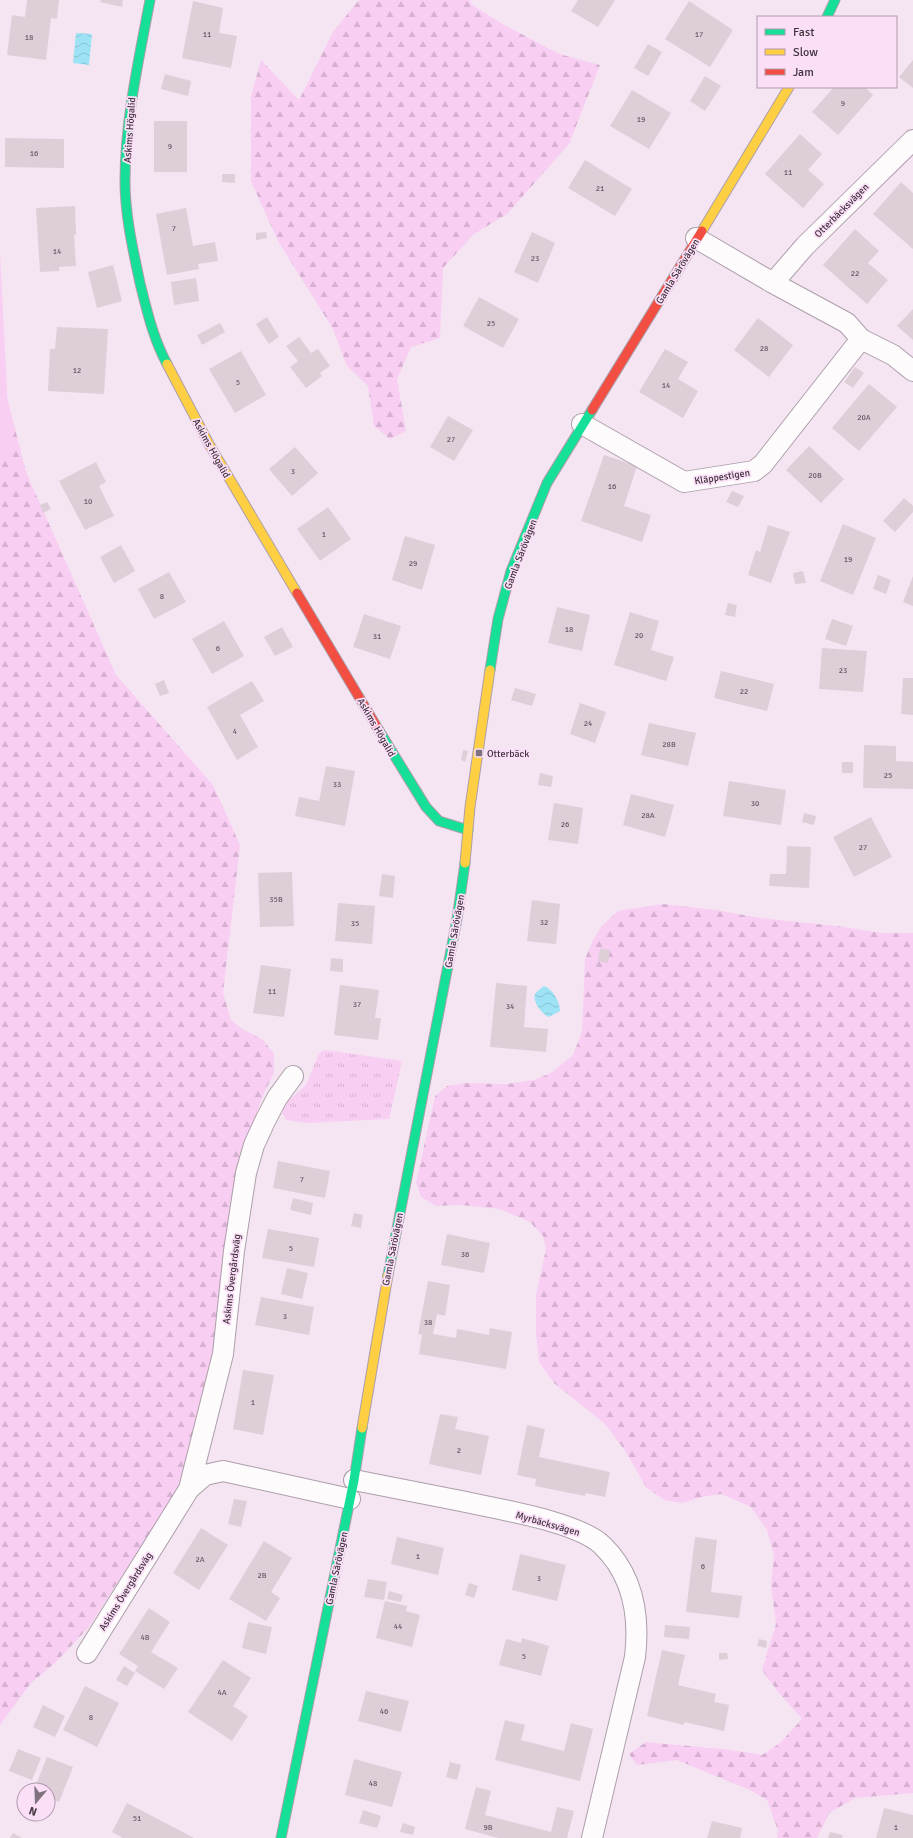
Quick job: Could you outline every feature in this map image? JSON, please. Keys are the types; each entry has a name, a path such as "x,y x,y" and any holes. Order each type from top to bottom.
{"street":[{"name":"Askims Högalid","path":"150,0 132,94 125,181 128,218 134,255 150,326 162,355 209,444 406,776 426,807 439,822 468,830"},
{"path":"828,16 836,0"},
{"name":"Gamla Särövägen","path":"282,1838 354,1480 383,1296 457,919 470,807 492,658 502,605 511,571 547,483 582,424 647,322 696,238 760,137 788,88"},
{"name":"Otterbäcksvägen","path":"773,284 805,246 913,140"},
{"path":"696,238 773,284 847,323 861,339 893,355 913,370"},
{"name":"Kläppestigen","path":"582,424 684,482 754,471 763,464 861,339"},
{"name":"Askims Övergårdsväg","path":"189,1489 223,1354 234,1251 246,1173 254,1145 265,1121 277,1098 293,1076"},
{"name":"Askims Övergårdsväg","path":"87,1653 189,1489 205,1475 224,1471 350,1499"},
{"name":"Myrbäcksvägen","path":"354,1480 494,1508 553,1522 576,1530 601,1545 623,1570 630,1586 634,1605 637,1640 636,1657 592,1838"}],"green space":[{"path":"359,0 470,0 472,5 506,26 559,54 600,65 569,144 507,214 474,234 443,268 440,338 411,347 397,379 406,431 390,439 374,426 368,386 347,366 333,329 278,241 251,181 251,96 261,60 299,100 333,32"},
{"path":"0,251 10,451 0,457"},
{"path":"0,369 26,472 116,675 213,785 240,845 223,993 231,1020 241,1028 263,1040 274,1054 274,1073 264,1093 253,1123 213,1355 179,1487 89,1627 55,1663 31,1683 0,1725"},
{"path":"663,904 881,933 913,933 913,1793 855,1798 829,1813 817,1838 777,1838 778,1830 767,1800 750,1790 677,1760 637,1765 629,1754 646,1742 762,1755 780,1743 802,1719 779,1693 762,1670 776,1624 771,1585 774,1556 767,1530 751,1507 722,1494 706,1496 682,1503 664,1500 646,1487 626,1452 605,1424 554,1383 539,1362 536,1334 536,1295 546,1249 543,1236 530,1222 500,1209 460,1205 436,1206 421,1197 416,1183 435,1096 447,1086 465,1083 506,1084 534,1080 551,1073 573,1055 582,1032 585,959 593,940 602,926 618,911"},
{"path":"325,1050 402,1061 389,1119 306,1123 286,1120 282,1111 286,1103 306,1085 319,1053"}],"water":[{"path":"76,33 92,34 89,65 73,63"},
{"path":"544,986 553,993 560,1007 560,1011 549,1017 539,1008 534,997 535,994"}],"building":[{"path":"27,0 59,0 57,19 51,18 46,60 7,55 12,15 25,17"},
{"path":"101,0 123,0 122,7 100,2"},
{"path":"578,0 615,0 598,27 571,11"},
{"path":"193,1 223,8 219,33 237,36 231,68 182,58"},
{"path":"689,1 733,30 710,67 665,39"},
{"path":"648,44 662,52 648,76 634,68"},
{"path":"913,60 913,88 899,77"},
{"path":"165,74 191,81 188,96 161,89"},
{"path":"705,76 721,86 705,111 690,101"},
{"path":"833,88 866,88 873,95 838,135 812,112"},
{"path":"632,90 671,113 649,149 610,126"},
{"path":"154,121 187,121 187,172 154,172"},
{"path":"800,134 822,154 808,170 824,184 803,208 765,174"},
{"path":"5,138 64,139 64,168 5,167"},
{"path":"585,160 632,189 615,216 568,188"},
{"path":"222,174 235,174 235,183 222,182"},
{"path":"901,182 913,193 913,249 873,214"},
{"path":"75,206 76,235 74,235 76,266 59,267 59,271 40,272 36,208"},
{"path":"186,208 193,246 215,242 218,261 198,264 199,269 167,275 156,214"},
{"path":"855,229 879,251 868,263 888,280 867,304 823,265"},
{"path":"266,232 267,238 256,240 256,233"},
{"path":"532,232 555,243 538,283 514,272"},
{"path":"113,265 122,301 97,308 88,272"},
{"path":"196,278 199,301 174,305 171,282"},
{"path":"479,297 519,319 503,348 463,326"},
{"path":"913,309 913,340 897,326"},
{"path":"267,317 279,337 269,344 256,324"},
{"path":"758,318 793,345 769,377 734,350"},
{"path":"220,323 225,332 202,345 197,335"},
{"path":"57,327 108,329 104,394 48,391 50,349 55,349"},
{"path":"299,337 311,353 318,349 330,366 320,373 322,376 306,388 290,367 298,361 286,346"},
{"path":"665,349 688,362 678,379 698,391 683,418 639,392"},
{"path":"241,351 266,395 235,413 209,369"},
{"path":"855,367 864,373 853,388 844,382"},
{"path":"869,384 897,407 859,451 832,428"},
{"path":"448,416 473,430 454,461 430,447"},
{"path":"809,446 844,479 821,503 786,470"},
{"path":"295,447 318,473 292,496 269,469"},
{"path":"604,455 637,466 624,506 651,515 642,542 581,521"},
{"path":"96,462 106,482 99,486 114,516 85,530 59,481"},
{"path":"732,491 744,496 738,507 726,502"},
{"path":"904,498 913,506 913,512 895,532 883,521"},
{"path":"47,502 51,509 43,513 40,505"},
{"path":"328,507 351,539 320,561 297,529"},
{"path":"843,524 876,538 853,595 820,581"},
{"path":"768,525 790,532 771,583 748,575 756,550 760,552"},
{"path":"405,536 435,545 422,590 392,580"},
{"path":"121,545 135,571 114,583 100,557"},
{"path":"803,571 806,583 795,584 793,573"},
{"path":"169,572 186,602 154,619 138,589"},
{"path":"878,575 891,580 886,594 873,589"},
{"path":"913,576 913,606 903,602"},
{"path":"728,603 737,605 735,617 725,615"},
{"path":"557,607 590,615 582,651 548,643"},
{"path":"630,612 659,621 651,650 674,657 666,681 614,665"},
{"path":"364,614 401,626 390,659 353,647"},
{"path":"832,619 853,626 846,646 825,639"},
{"path":"224,621 244,656 212,674 192,639"},
{"path":"282,627 293,647 275,656 264,637"},
{"path":"822,648 867,651 863,692 819,689"},
{"path":"721,671 774,684 767,711 714,698"},
{"path":"903,678 913,678 913,715 901,714"},
{"path":"164,680 169,693 160,696 155,684"},
{"path":"252,681 264,701 240,715 258,747 237,760 207,707"},
{"path":"515,688 536,694 532,706 511,700"},
{"path":"580,703 606,712 595,743 570,734"},
{"path":"649,723 696,733 688,766 641,755"},
{"path":"864,745 896,746 896,761 913,762 913,789 863,788"},
{"path":"463,750 468,751 465,762 461,760"},
{"path":"842,762 853,762 853,773 842,773"},
{"path":"326,766 355,771 345,826 295,816 299,797 319,801"},
{"path":"540,773 553,776 551,787 538,785"},
{"path":"729,781 786,790 781,825 723,816"},
{"path":"631,794 674,805 665,837 623,825"},
{"path":"554,803 583,808 578,844 548,840"},
{"path":"804,813 816,816 814,825 802,822"},
{"path":"871,817 892,857 854,877 833,837"},
{"path":"787,846 811,847 809,888 769,886 770,874 786,874"},
{"path":"292,872 294,926 260,927 258,873"},
{"path":"382,874 395,876 393,898 379,896"},
{"path":"532,900 560,904 556,944 527,941"},
{"path":"338,903 375,906 372,944 335,941"},
{"path":"600,948 610,950 608,963 598,961"},
{"path":"331,958 343,959 343,972 330,971"},
{"path":"261,965 291,969 284,1017 253,1013"},
{"path":"496,983 527,986 524,1027 548,1029 546,1052 490,1047"},
{"path":"340,985 379,990 375,1018 381,1018 378,1040 334,1035"},
{"path":"278,1161 330,1171 325,1198 273,1188"},
{"path":"293,1198 313,1203 311,1215 290,1210"},
{"path":"354,1213 363,1215 361,1228 351,1226"},
{"path":"268,1229 319,1238 314,1267 262,1258"},
{"path":"447,1234 490,1243 484,1273 441,1265"},
{"path":"287,1268 308,1273 302,1299 281,1294"},
{"path":"428,1281 450,1285 445,1316 437,1314 433,1334 456,1338 457,1329 489,1335 490,1328 512,1332 506,1369 419,1354 422,1335 418,1334"},
{"path":"261,1297 314,1307 309,1335 255,1325"},
{"path":"243,1370 274,1375 263,1435 233,1429"},
{"path":"440,1414 458,1417 455,1429 489,1436 481,1475 429,1464"},
{"path":"527,1425 545,1429 539,1457 610,1472 605,1497 586,1493 585,1496 535,1486 536,1479 517,1475"},
{"path":"234,1499 247,1501 241,1527 228,1524"},
{"path":"201,1528 228,1545 199,1590 173,1573"},
{"path":"397,1537 444,1548 438,1575 391,1564"},
{"path":"695,1537 717,1540 711,1592 742,1596 739,1618 686,1612"},
{"path":"264,1541 292,1558 271,1592 280,1598 266,1621 229,1599"},
{"path":"520,1554 566,1565 557,1601 512,1590"},
{"path":"368,1579 387,1582 384,1600 364,1597"},
{"path":"469,1583 478,1586 474,1598 465,1595"},
{"path":"389,1591 403,1595 401,1602 387,1599"},
{"path":"385,1601 407,1606 406,1611 420,1615 412,1647 376,1638"},
{"path":"149,1608 170,1622 151,1652 178,1668 164,1689 135,1671 138,1666 119,1654"},
{"path":"248,1622 272,1627 266,1654 242,1648"},
{"path":"665,1625 690,1627 689,1639 664,1637"},
{"path":"522,1638 549,1646 541,1676 499,1665 506,1639 521,1643"},
{"path":"759,1639 767,1641 766,1648 757,1646"},
{"path":"662,1650 685,1655 678,1685 716,1694 714,1702 729,1705 724,1731 684,1722 684,1725 647,1716"},
{"path":"719,1653 727,1653 728,1659 719,1660"},
{"path":"223,1660 251,1678 233,1706 248,1716 232,1741 188,1712"},
{"path":"124,1666 135,1673 127,1686 116,1680"},
{"path":"85,1686 119,1703 97,1747 63,1730"},
{"path":"366,1691 409,1701 401,1732 358,1721"},
{"path":"43,1705 65,1716 55,1737 33,1727"},
{"path":"505,1720 525,1725 521,1740 564,1751 571,1723 593,1729 580,1781 495,1760"},
{"path":"18,1749 41,1758 32,1780 9,1771"},
{"path":"47,1757 73,1767 59,1802 56,1801 56,1782 37,1782"},
{"path":"354,1759 402,1772 392,1807 345,1795"},
{"path":"450,1762 461,1765 457,1780 446,1777"},
{"path":"476,1787 491,1791 485,1815 551,1832 557,1807 574,1811 567,1838 498,1838 465,1829"},
{"path":"127,1803 194,1838 123,1838 112,1832"},
{"path":"884,1808 913,1815 913,1838 876,1838"},
{"path":"363,1810 381,1816 377,1828 359,1823"},
{"path":"712,1821 742,1828 740,1838 707,1838"},
{"path":"403,1823 415,1827 413,1835 400,1832"},
{"path":"830,1832 843,1835 842,1838 828,1838"},
{"path":"13,1833 22,1838 10,1838"}],"traffic: fast":[{"path":"150,0 137,67 127,135 125,194 130,232 140,283 154,334 167,364"},
{"path":"827,16 835,0"},
{"path":"490,670 498,619 511,571 547,483 592,410"},
{"path":"378,729 426,807 439,821 468,830"},
{"path":"388,1275 457,919 465,863"},
{"path":"281,1838 354,1480 362,1428"}],"traffic: slow":[{"path":"702,231 788,88"},
{"path":"167,364 209,444 297,593"},
{"path":"465,863 470,807 490,670"},
{"path":"362,1428 388,1275"}],"traffic: jam":[{"path":"592,410 702,231"},
{"path":"297,593 378,729"}],"place":[{"name":"Otterbäck","path":"479,753"}]}
